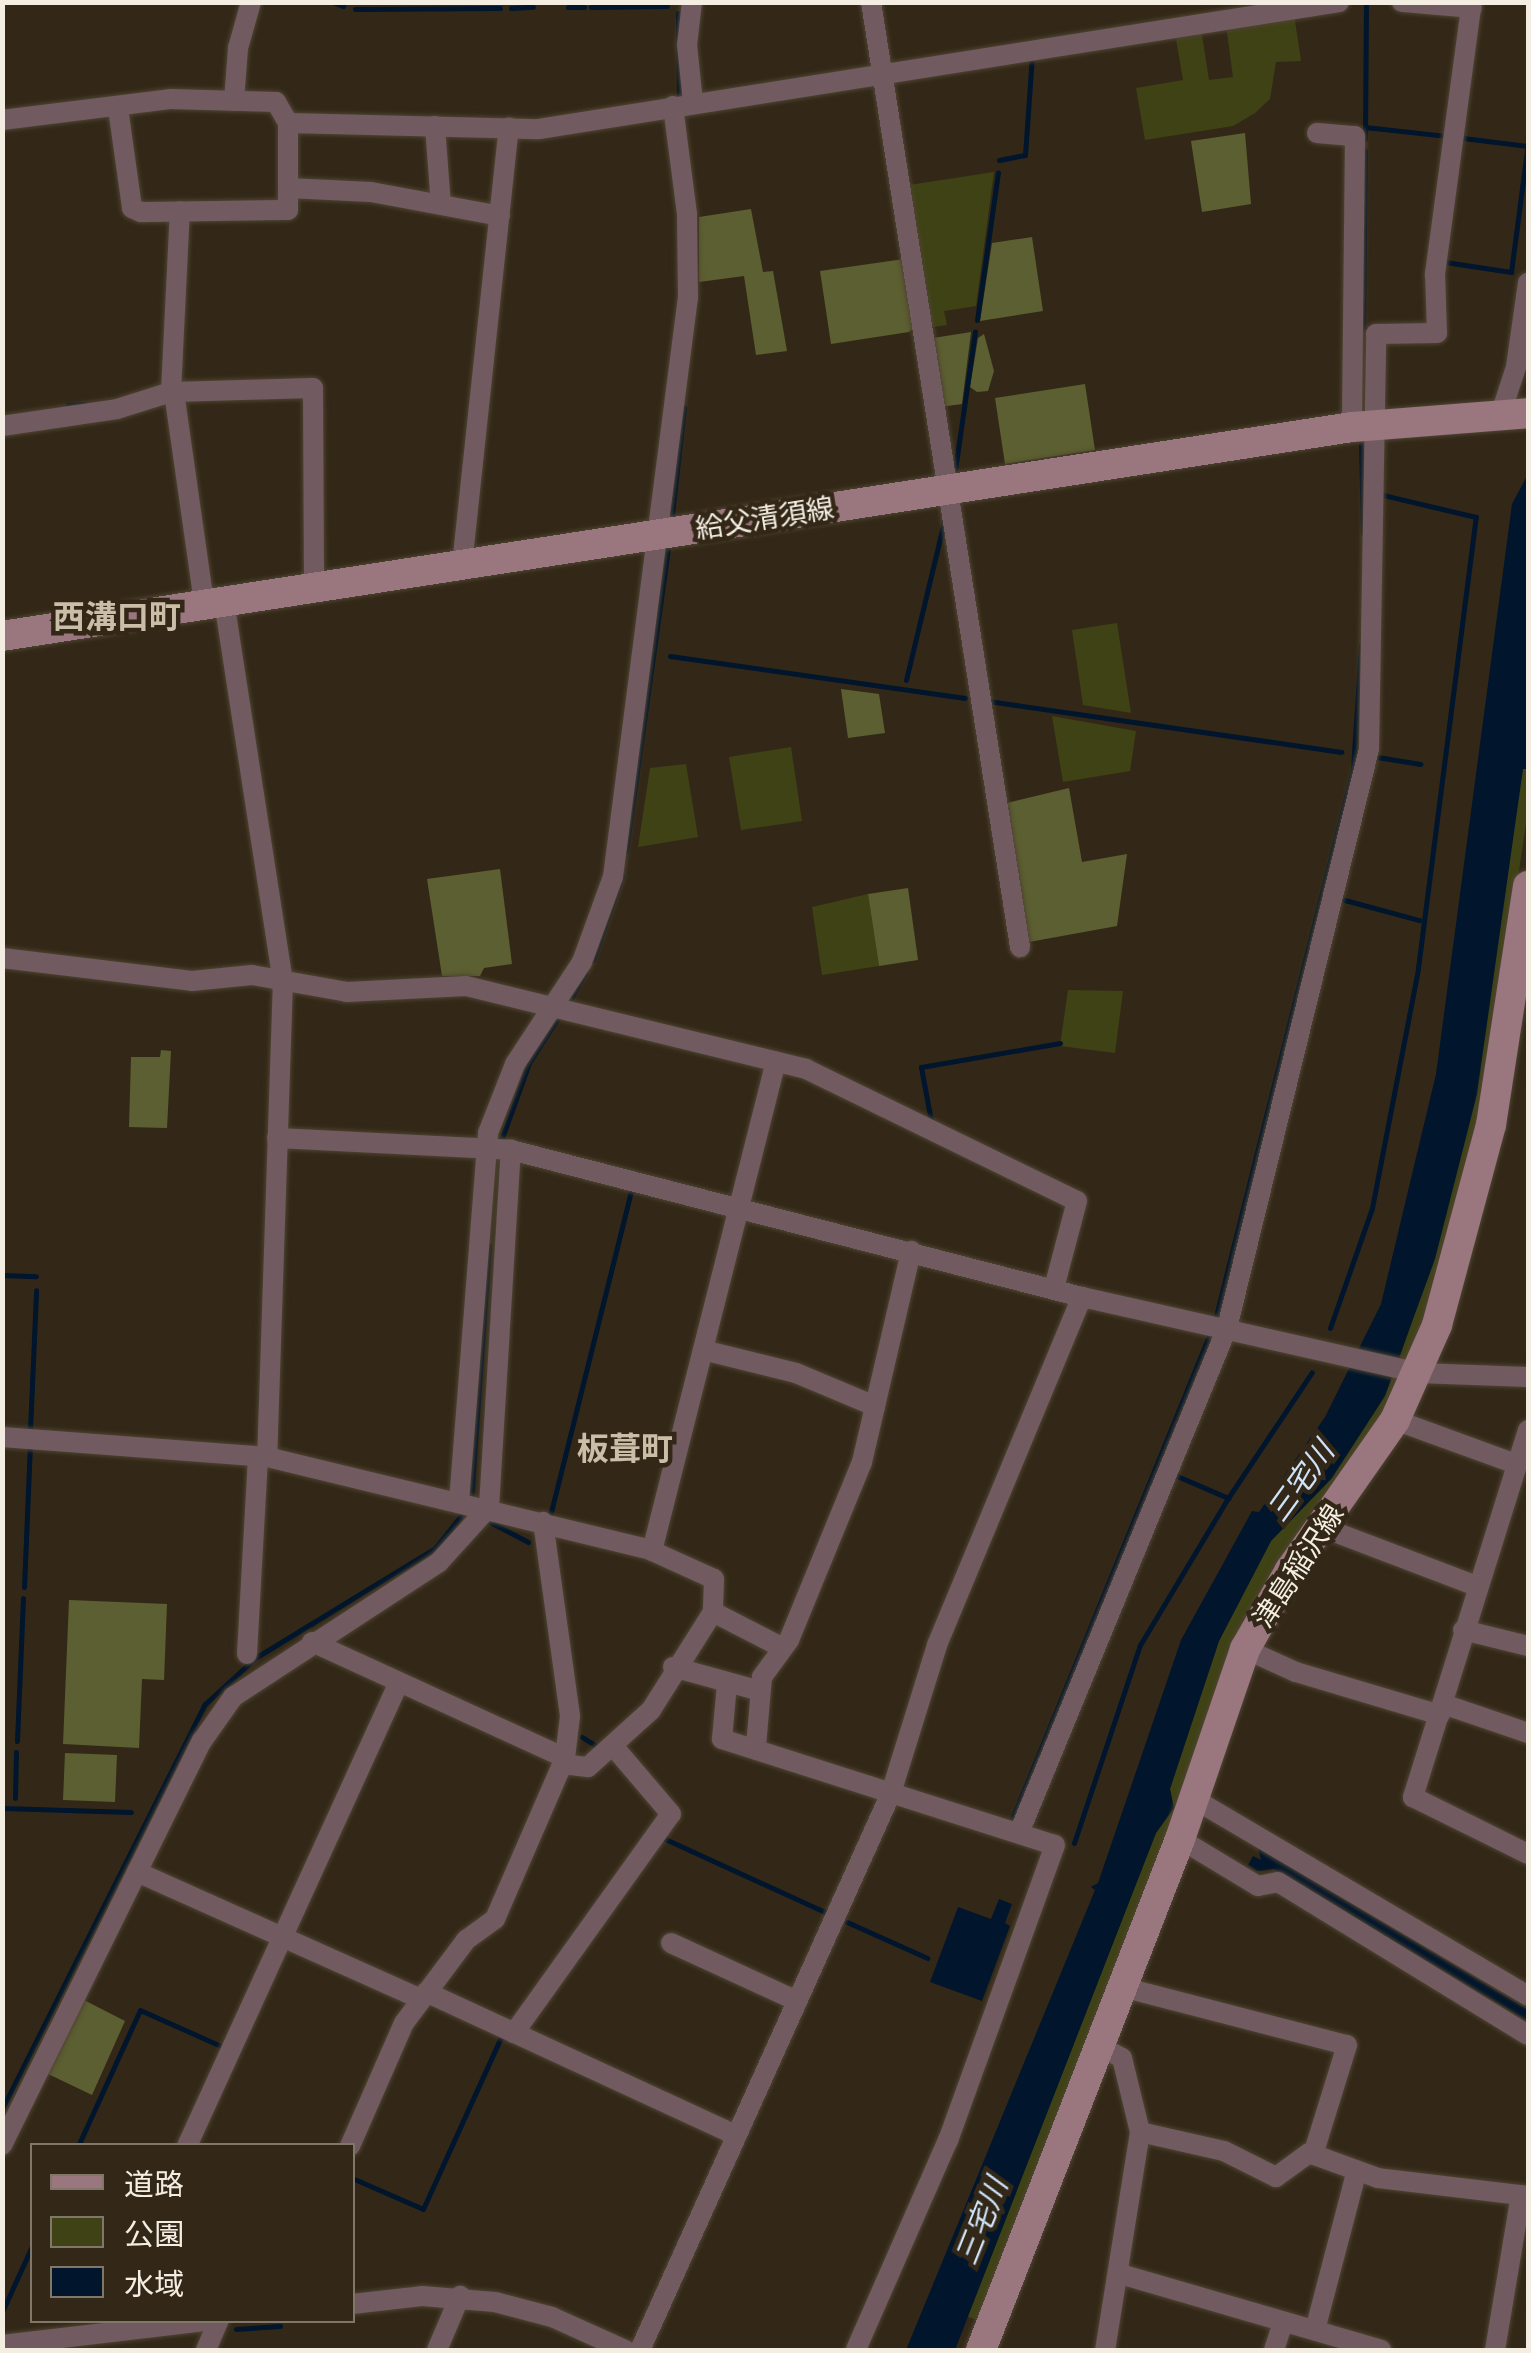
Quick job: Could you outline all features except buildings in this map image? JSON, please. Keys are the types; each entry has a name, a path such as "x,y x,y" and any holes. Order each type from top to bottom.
{"main road":[{"name":"給父清須線","path":"2,636 1363,425 1515,413"},
{"name":"津島稲沢線","path":"981,2350 1180,1839 1245,1649 1290,1570 1324,1528 1395,1420 1458,1255 1523,972 1528,886"}],"street":[{"path":"234,101 238,48 251,2"},
{"path":"2,2145 202,1741 233,1696 439,1562 471,1504 499,1147 515,1064 560,1009 598,928 613,876 661,534 690,263 683,104 692,2"},
{"path":"871,2 1020,947"},
{"path":"288,123 538,129 1339,2"},
{"path":"1363,425 1376,334 1437,333 1435,274 1472,5 1402,2"},
{"path":"2,120 118,108 133,101 276,102 288,123 288,210 132,208 118,108"},
{"path":"434,126 441,205"},
{"path":"462,565 509,128"},
{"path":"1019,1833 1218,1327 1369,749 1355,136 1317,133"},
{"path":"288,188 371,192 500,216"},
{"path":"180,211 173,392 283,980 262,1456 247,1654"},
{"path":"1515,413 1516,367 1528,284"},
{"path":"2,426 118,409 173,392 313,388 314,588"},
{"path":"2,958 192,981 283,980 348,992 466,986 806,1069 1077,1201 1054,1288"},
{"path":"652,1551 776,1061"},
{"path":"277,1138 499,1147 1082,1297 1413,1371 1528,1377"},
{"path":"471,1504 499,1147"},
{"path":"756,1746 760,1691 862,1462 912,1251"},
{"path":"640,2350 891,1792 937,1645 1082,1297"},
{"path":"702,1350 796,1373 875,1406"},
{"path":"1395,1420 1516,1464"},
{"path":"1528,1430 1462,1630 1413,1797 1528,1854"},
{"path":"2,1437 262,1456 652,1551 714,1580 712,1612 673,1667 651,1710 588,1767 563,1761 312,1642"},
{"path":"351,2143 423,1996 466,1940 496,1919 563,1761 570,1716 543,1522"},
{"path":"1324,1528 1477,1586"},
{"path":"712,1612 780,1647"},
{"path":"1462,1630 1528,1646"},
{"path":"1245,1649 1296,1672 1528,1733"},
{"path":"673,1667 760,1691"},
{"path":"188,2143 398,1682"},
{"path":"727,1684 722,1739 756,1746 1055,1845 948,2140 856,2350"},
{"path":"514,2033 671,1814 614,1747"},
{"path":"1194,1799 1528,1996"},
{"path":"1180,1839 1258,1886 1278,1882 1528,2035"},
{"path":"137,1872 514,2033 734,2134"},
{"path":"671,1943 796,2000"},
{"path":"1122,1987 1347,2045 1314,2155 1276,2177 1224,2151 1140,2132"},
{"path":"1100,2046 1122,2058 1140,2132 1105,2350"},
{"path":"1314,2155 1357,2170 1525,2195 1496,2350"},
{"path":"1315,2330 1357,2170"},
{"path":"1120,2274 1381,2350"},
{"path":"355,2304 460,2296 526,2308 625,2350"},
{"path":"437,2350 460,2296"},
{"path":"1274,2350 1284,2322"},
{"path":"2,2345 106,2327 170,2323"},
{"path":"206,2350 217,2323"},
{"path":"220,2350 233,2323"}],"green space":[{"path":"1294,14 1301,61 1276,62 1270,99 1255,113 1233,126 1145,140 1136,88 1183,80 1175,33 1201,29 1209,80 1233,77 1226,25"},
{"path":"1245,133 1251,204 1202,212 1191,141"},
{"path":"994,172 976,306 944,311 947,325 933,327 927,324 909,185"},
{"path":"751,209 763,272 773,271 787,351 756,355 744,276 699,282 699,217"},
{"path":"1032,237 1043,311 980,321 992,243"},
{"path":"904,259 915,326 909,332 831,344 820,271"},
{"path":"971,332 962,404 940,407 933,338"},
{"path":"984,334 994,371 988,391 977,392 970,387 978,338"},
{"path":"1085,384 1095,450 1005,464 995,398"},
{"path":"1117,623 1131,713 1083,705 1072,630"},
{"path":"841,689 879,694 885,733 848,738"},
{"path":"1052,716 1136,731 1130,771 1063,782"},
{"path":"791,747 802,821 741,830 729,757"},
{"path":"686,764 698,837 638,847 650,768"},
{"path":"1523,768 1528,769 1528,810 1481,1127 1411,1360 1400,1357 1446,1216"},
{"path":"1069,788 1082,862 1127,854 1117,926 1029,942 1003,804"},
{"path":"500,869 512,964 484,968 480,976 442,976 427,879"},
{"path":"908,888 918,960 879,966 868,894"},
{"path":"868,894 879,966 822,975 812,907"},
{"path":"1068,990 1123,991 1115,1053 1060,1046"},
{"path":"161,1050 171,1051 167,1128 129,1127 131,1057 160,1057"},
{"path":"1393,1372 1403,1377 1318,1523 1166,1843 977,2320 966,2316 1156,1833 1173,1807 1170,1789 1219,1641 1271,1541 1332,1478"},
{"path":"69,1600 167,1604 164,1680 142,1679 139,1748 63,1744"},
{"path":"65,1753 117,1755 115,1802 63,1800"},
{"path":"82,1999 125,2021 92,2095 46,2073"}],"water":[{"name":"三宅川","path":"1528,474 1528,769 1523,769 1477,1094 1435,1259 1385,1396 1332,1478 1271,1541 1219,1641 1170,1789 1174,1808 1156,1833 955,2350 906,2350 1095,1890 1091,1887 1098,1883 1181,1640 1252,1511 1259,1512 1325,1417 1381,1304 1436,1074 1512,504"},
{"path":"1258,1848 1528,2010 1528,2021 1274,1869 1257,1871 1248,1865 1253,1856 1261,1860"},
{"path":"999,1899 1012,1904 1005,1923 1010,1926 982,2001 930,1982 958,1907 991,1919"}],"waterway":[{"path":"333,2 343,6"},
{"path":"1365,139 1366,2"},
{"path":"591,7 667,6"},
{"path":"511,8 533,7"},
{"path":"568,7 584,7"},
{"path":"355,9 500,8"},
{"path":"678,13 679,98"},
{"path":"999,160 1025,155 1032,56"},
{"path":"1365,127 1446,136"},
{"path":"1463,138 1528,146"},
{"path":"1445,262 1511,272 1528,143"},
{"path":"1363,329 1365,150"},
{"path":"977,320 998,172"},
{"path":"955,470 975,331"},
{"path":"68,405 85,404"},
{"path":"672,514 684,408"},
{"path":"1361,445 1363,533"},
{"path":"1330,1328 1372,1208 1418,968 1476,517 1383,495"},
{"path":"906,680 945,518"},
{"path":"626,851 668,550"},
{"path":"1215,1320 1353,769 1361,644"},
{"path":"670,656 965,698"},
{"path":"988,701 1341,752"},
{"path":"1377,757 1420,764"},
{"path":"593,960 622,876"},
{"path":"1341,899 1419,920"},
{"path":"568,1003 585,974"},
{"path":"499,1146 529,1063 559,1016"},
{"path":"931,1121 921,1067 1060,1043"},
{"path":"550,1516 631,1190"},
{"path":"471,1498 489,1246"},
{"path":"2,1275 36,1276"},
{"path":"30,1430 36,1290"},
{"path":"1012,1819 1211,1331"},
{"path":"1177,1476 1228,1498 1312,1372"},
{"path":"24,1587 30,1446"},
{"path":"1074,1843 1140,1645 1228,1498"},
{"path":"2,2109 205,1704 255,1658 435,1548 463,1513"},
{"path":"490,1522 528,1542"},
{"path":"17,1741 23,1598"},
{"path":"582,1737 601,1749"},
{"path":"15,1798 16,1752"},
{"path":"2,1808 131,1812"},
{"path":"663,1838 825,1912"},
{"path":"847,1922 927,1958"},
{"path":"79,2143 140,2010 223,2047"},
{"path":"355,2179 423,2209 501,2037"},
{"path":"2,2312 30,2250"},
{"path":"236,2329 280,2326"}],"district":[{"name":"西溝口町","path":"117,617"},
{"name":"板葺町","path":"625,1449"}]}
